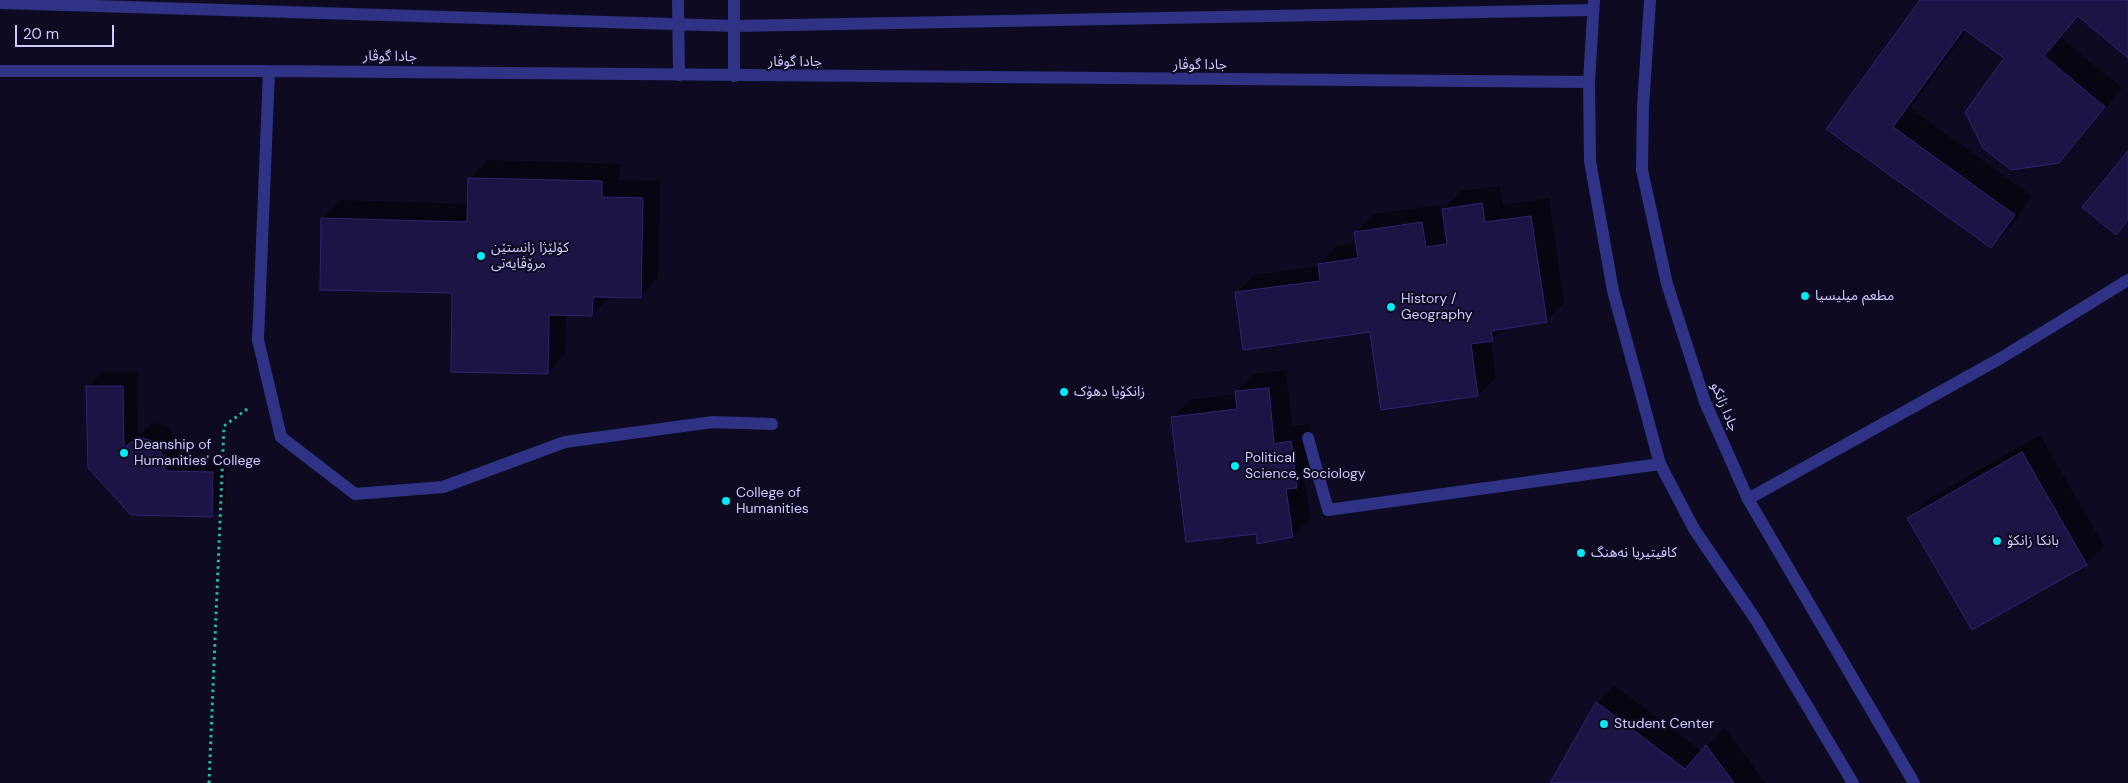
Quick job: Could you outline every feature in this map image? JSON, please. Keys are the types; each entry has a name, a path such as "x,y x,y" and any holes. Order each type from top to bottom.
{"street":[{"path":"678,0 679,75"},
{"path":"734,0 734,76"},
{"name":"جادا زانکو","path":"1650,0 1643,107 1642,170 1667,284 1705,402 1748,499 1914,783"},
{"path":"0,3 735,26 1594,5 1590,82 1590,161 1612,282 1660,464 1694,529 1756,620 1853,783"},
{"name":"جادا گوڤار","path":"0,71 269,71 1590,82"},
{"path":"269,71 258,340 280,436 355,494 443,487 565,442 712,422 772,424"},
{"path":"1748,499 2001,358 2128,280"},
{"path":"1308,438 1328,510 1660,464"}],"path":[{"path":"209,783 224,426 270,392"}],"building":[{"path":"1920,0 2128,0 2128,58 2078,16 2044,56 2105,107 2059,163 2011,170 1983,148 1965,112 2004,58 1964,29 1893,127 2015,215 1991,248 1826,129"},
{"path":"2128,151 2128,220 2116,235 2082,207"},
{"name":"كۆلێژا زانستێن مرۆڤایەتی","path":"468,178 602,181 602,197 643,198 641,298 593,297 592,316 549,315 548,374 451,372 452,293 320,290 321,218 467,222"},
{"name":"History / Geography","path":"1482,203 1485,222 1531,216 1547,322 1491,331 1493,341 1471,344 1478,396 1381,410 1370,332 1243,350 1235,292 1320,281 1318,264 1358,258 1354,232 1422,222 1426,247 1447,244 1442,209"},
{"name":"Deanship of Humanities' College","path":"86,386 123,386 124,448 138,437 152,441 165,458 165,471 213,472 212,517 131,515 88,468"},
{"name":"Political Science, Sociology","path":"1269,388 1274,444 1291,441 1297,488 1286,489 1293,537 1257,544 1256,534 1186,542 1171,417 1237,409 1235,391"},
{"name":"بانکا زانکۆ","path":"2022,452 2087,565 1972,630 1907,518"},
{"name":"Student Center","path":"1596,702 1685,769 1706,745 1734,783 1550,783"}],"place":[{"name":"كۆلێژا زانستێن مرۆڤایەتی","path":"481,256"},
{"name":"مطعم میلیسیا","path":"1805,296"},
{"name":"History / Geography","path":"1391,307"},
{"name":"زانکۆیا دهۆک","path":"1064,392"},
{"name":"Deanship of Humanities' College","path":"124,453"},
{"name":"Political Science, Sociology","path":"1235,466"},
{"name":"College of Humanities","path":"726,501"},
{"name":"بانکا زانکۆ","path":"1997,541"},
{"name":"کافیتیریا نەھنگ","path":"1581,553"},
{"name":"Student Center","path":"1604,724"}]}
